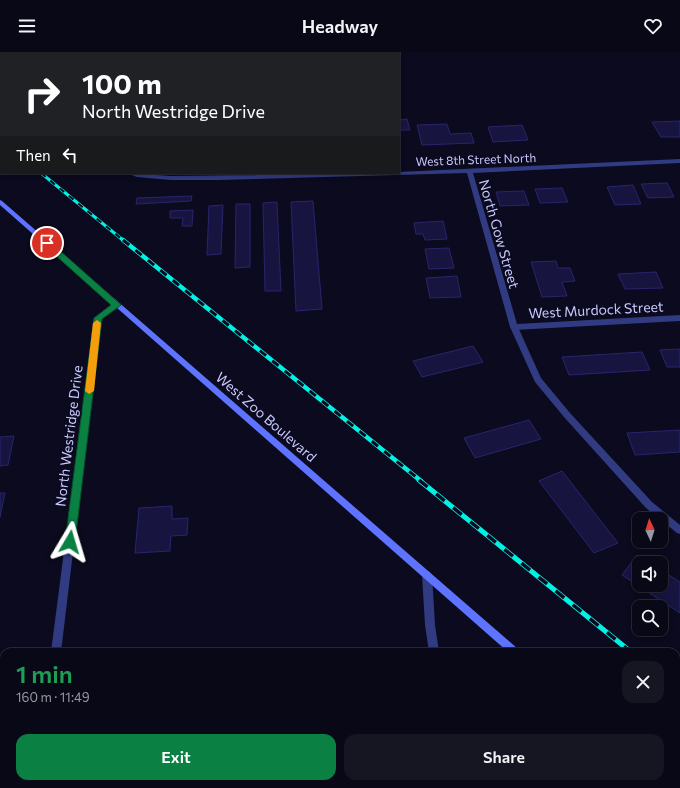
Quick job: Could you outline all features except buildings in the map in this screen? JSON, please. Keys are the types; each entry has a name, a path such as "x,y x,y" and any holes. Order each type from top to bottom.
{"main road":[{"name":"West Zoo Boulevard","path":"0,202 510,648"}],"street":[{"name":"West 8th Street North","path":"400,173 680,161"},
{"name":"North Gow Street","path":"469,171 514,327 538,380 567,415 649,505 680,530"},
{"name":"West 8th Street North","path":"133,174 171,178 219,178 362,174"},
{"name":"North Westridge Drive","path":"57,648 98,318 117,305"},
{"name":"West Murdock Street","path":"514,327 680,318"},
{"path":"427,575 430,625 433,648"}],"railway":[{"path":"42,174 124,241"},
{"path":"123,240 421,481"},
{"path":"419,480 626,648"}],"slow traffic":[{"path":"89,391 97,323"}],"route":[{"path":"47,243 117,305 98,318 70,542"}]}
